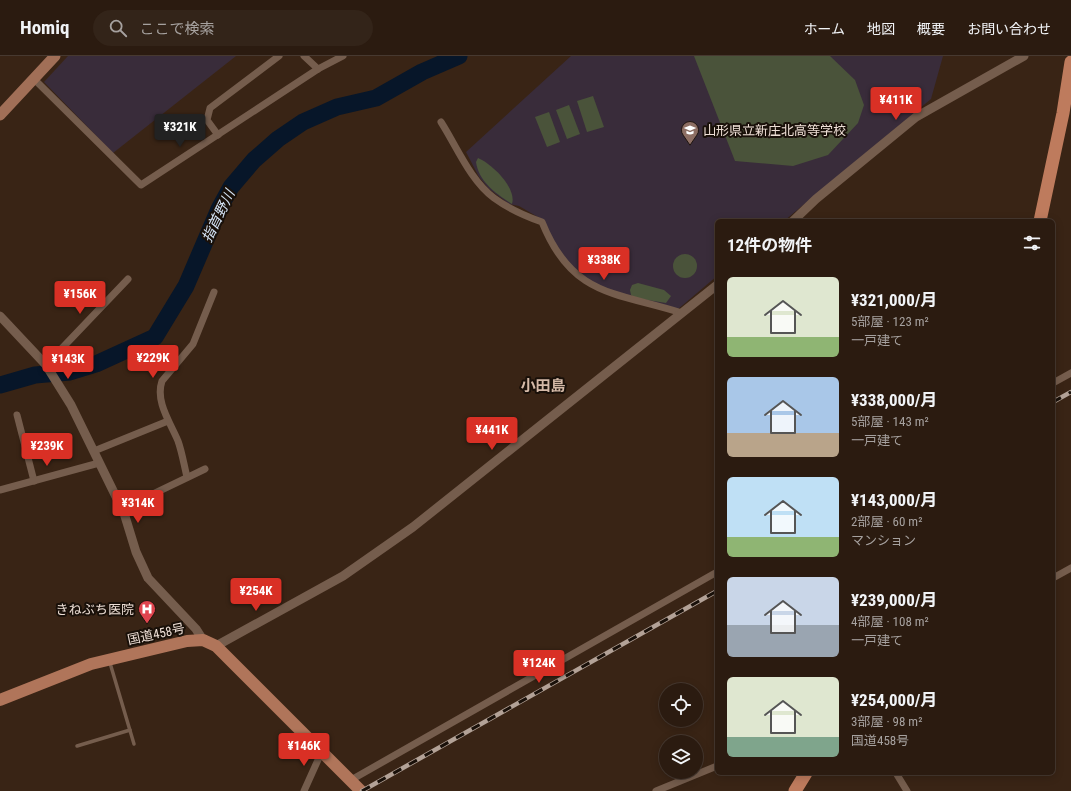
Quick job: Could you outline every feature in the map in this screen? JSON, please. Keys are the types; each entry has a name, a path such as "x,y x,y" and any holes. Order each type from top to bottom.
{"highway":[{"path":"1040,219 1063,113 1071,62"},
{"name":"国道458号","path":"0,700 92,664 187,641 203,640 216,646 361,791"},
{"path":"795,791 805,775"}],"main road":[{"path":"0,115 55,56"}],"street":[{"path":"218,135 207,120 210,108 279,56"},
{"path":"304,56 318,69"},
{"path":"34,79 141,185 318,69 344,56"},
{"path":"795,219 916,117 1024,56"},
{"path":"442,122 482,187 494,198 510,208 542,222 548,238 557,254 572,271 589,284 615,296 682,313"},
{"path":"46,365 128,279"},
{"path":"216,646 343,576 413,527 715,287"},
{"path":"187,478 178,442 168,421 162,403 160,387 162,381 193,344 214,292"},
{"path":"0,316 46,365 71,405 122,510 136,552 148,578 165,599 196,629 203,640"},
{"path":"1055,382 1071,373"},
{"path":"17,415 34,481"},
{"path":"94,452 168,421"},
{"path":"0,490 99,463"},
{"path":"122,510 205,468"},
{"path":"1055,577 1071,568"},
{"path":"351,780 715,573"},
{"path":"304,791 322,751"},
{"path":"656,791 715,767"},
{"path":"897,775 907,791"}],"lane":[{"path":"109,660 134,744"},
{"path":"77,746 130,730"}],"shaded area":[{"path":"68,56 236,56 113,153 44,82"},
{"name":"山形県立新庄北高等学校","path":"571,56 943,56 931,99 786,219 715,219 715,278 677,310 648,303 591,283 560,255 543,220 519,206 509,204 489,189 479,177 466,152"}],"green space":[{"path":"694,56 830,56 855,80 864,105 858,123 828,155 793,166 735,161"},
{"path":"593,96 604,127 587,132 577,101"},
{"path":"569,105 580,134 567,139 556,110"},
{"path":"549,112 560,142 547,147 535,117"},
{"path":"478,158 490,165 502,177 511,191 513,198 512,204 500,196 484,181 480,175 476,162"},
{"path":"685,254 694,257 697,266 694,275 685,278 676,275 673,266 676,257"},
{"path":"638,283 664,290 671,296 666,303 635,298 631,295 630,290 632,285"}],"waterway":[{"name":"指首野川","path":"0,385 35,375 70,372 96,364 155,337 186,286 219,209 231,187 254,160 278,139 303,122 337,107 376,98 422,72 459,56"}],"railway":[{"path":"1055,401 1071,392"},
{"path":"362,791 715,592"}],"place":[{"name":"山形県立新庄北高等学校","path":"690,145"},
{"name":"きねぶち医院","path":"147,624"}],"district":[{"name":"小田島","path":"543,386"}]}
